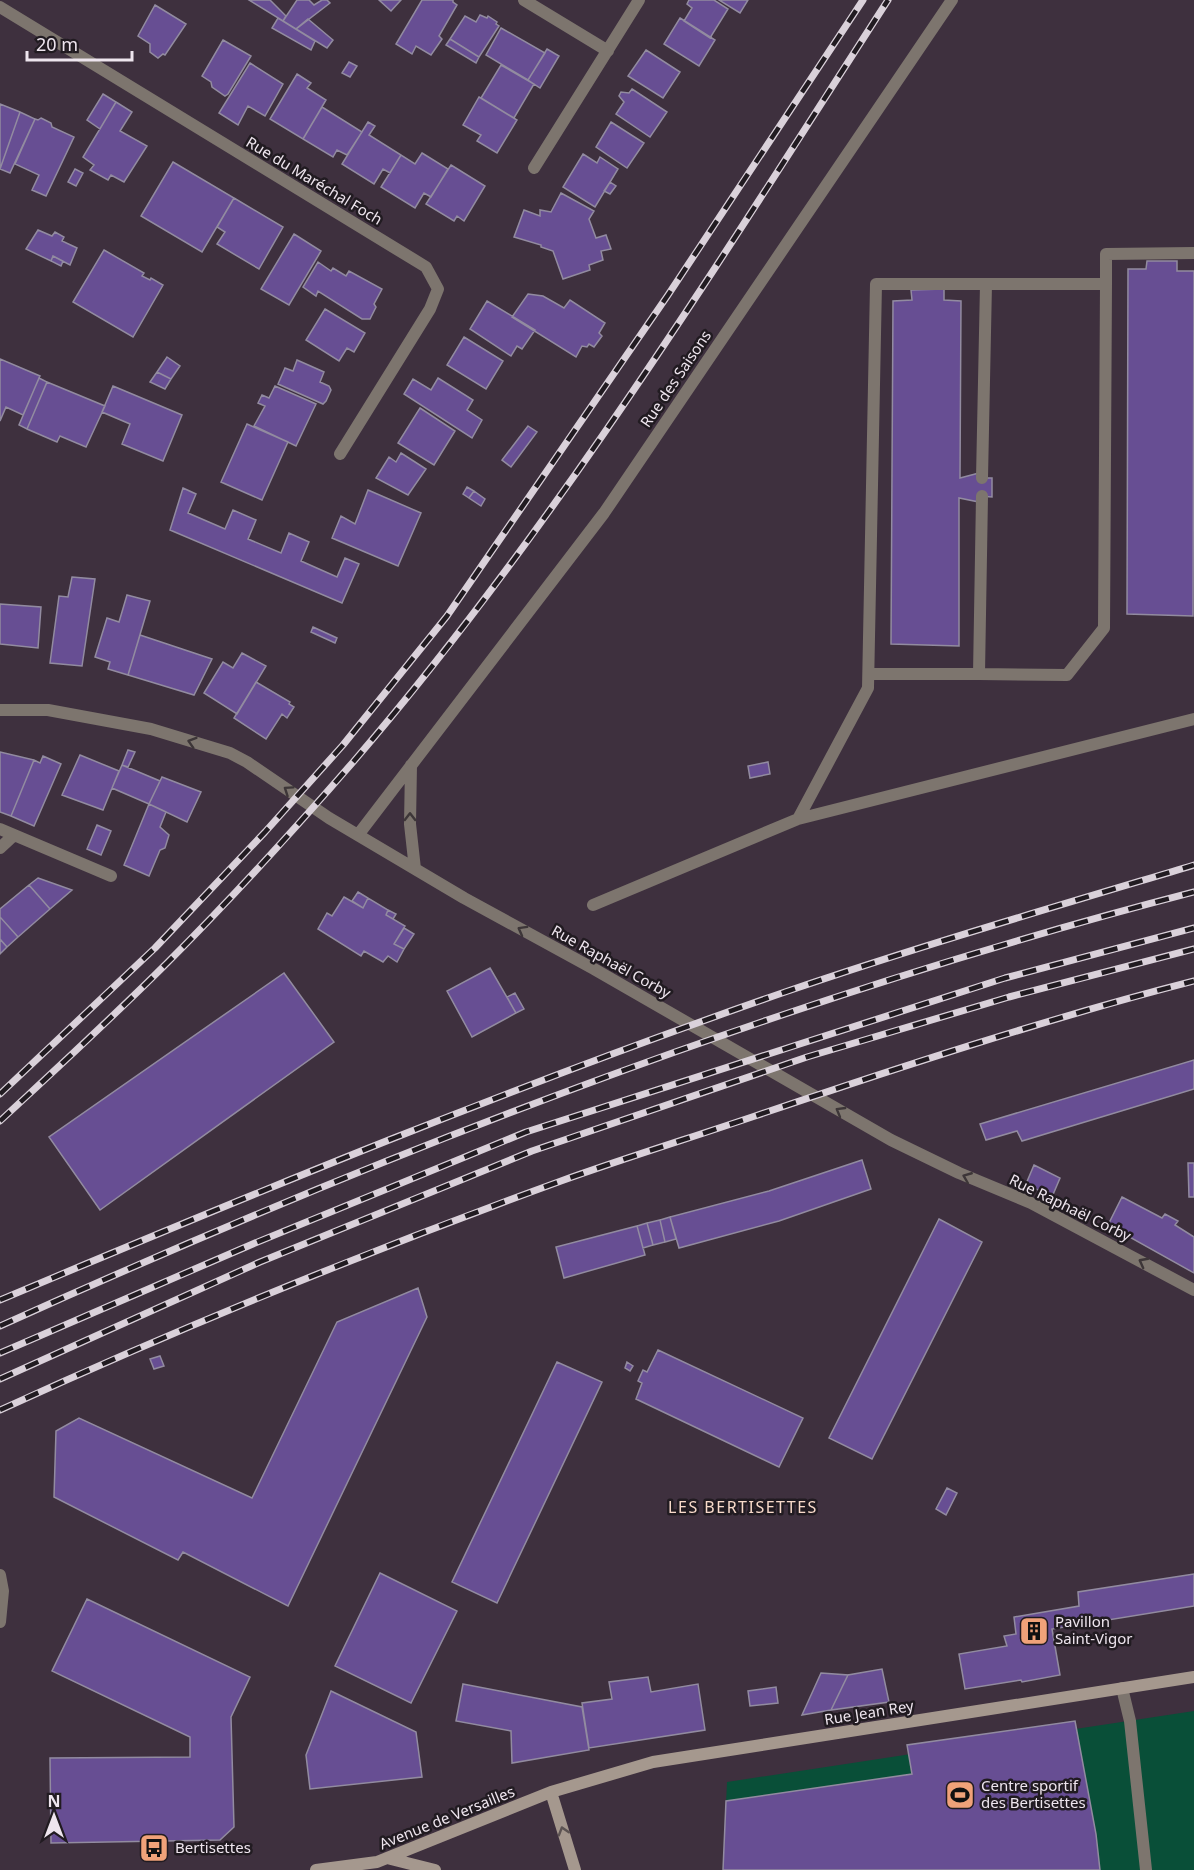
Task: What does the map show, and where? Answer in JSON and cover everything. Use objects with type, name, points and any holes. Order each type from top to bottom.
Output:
[{"type":"street","points":[[524,0],[608,51]]},
{"type":"street","points":[[534,168],[639,0]]},
{"type":"street","name":"Rue des Saisons","points":[[358,835],[603,513],[952,0]]},
{"type":"street","name":"Rue du Maréchal Foch","points":[[0,8],[426,267],[438,289],[430,309],[339,454]]},
{"type":"street","points":[[869,674],[1067,675],[1104,628],[1106,254],[1194,253]]},
{"type":"street","points":[[798,819],[868,688],[876,284],[1106,284]]},
{"type":"street","points":[[982,478],[986,284]]},
{"type":"street","points":[[979,674],[982,496]]},
{"type":"street","name":"Rue Raphaël Corby","points":[[0,710],[48,710],[151,729],[230,753],[329,818],[464,898],[646,999],[891,1140],[959,1173],[1031,1203],[1194,1290]]},
{"type":"street","points":[[593,905],[798,819],[1194,719]]},
{"type":"street","points":[[411,765],[410,824],[415,869]]},
{"type":"street","points":[[0,829],[111,876]]},
{"type":"street","points":[[0,848],[14,835]]},
{"type":"street","points":[[0,1575],[3,1591],[0,1622]]},
{"type":"street","name":"Rue Jean Rey","points":[[551,1792],[653,1762],[1194,1677]]},
{"type":"street","points":[[1122,1688],[1130,1721],[1146,1870]]},
{"type":"street","points":[[551,1792],[575,1870]]},
{"type":"street","name":"Avenue de Versailles","points":[[316,1870],[377,1862],[551,1792]]},
{"type":"street","points":[[387,1858],[435,1870]]},
{"type":"green space","name":"Centre sportif des Bertisettes","points":[[1194,1711],[1194,1870],[723,1870],[727,1782]]},
{"type":"building","points":[[249,0],[270,0],[286,16],[283,21]]},
{"type":"building","points":[[297,0],[309,0],[314,5],[322,0],[330,3],[296,29],[283,21]]},
{"type":"building","points":[[379,0],[401,0],[391,11]]},
{"type":"building","points":[[422,0],[453,0],[457,5],[439,36],[442,39],[431,55],[416,46],[412,54],[396,44]]},
{"type":"building","points":[[689,0],[714,0],[728,9],[710,38],[684,21],[692,8],[687,4]]},
{"type":"building","points":[[719,0],[748,0],[740,13]]},
{"type":"building","points":[[155,5],[186,24],[165,55],[158,58],[150,52],[150,44],[138,36]]},
{"type":"building","points":[[480,15],[487,18],[488,16],[499,26],[479,57],[450,39],[465,16],[476,22]]},
{"type":"building","points":[[278,18],[315,41],[311,50],[272,28]]},
{"type":"building","points":[[680,18],[715,40],[699,66],[664,44]]},
{"type":"building","points":[[308,19],[333,40],[327,48],[296,29]]},
{"type":"building","points":[[501,28],[545,53],[528,80],[486,55]]},
{"type":"building","points":[[450,39],[479,57],[476,63],[446,45]]},
{"type":"building","points":[[223,40],[251,56],[225,96],[202,76]]},
{"type":"building","points":[[547,49],[559,56],[540,88],[528,80]]},
{"type":"building","points":[[646,50],[680,72],[663,98],[628,76]]},
{"type":"building","points":[[349,62],[357,66],[350,77],[342,73]]},
{"type":"building","points":[[250,63],[283,84],[265,116],[248,106],[238,125],[219,113]]},
{"type":"building","points":[[501,65],[534,84],[514,118],[481,98]]},
{"type":"building","points":[[297,74],[311,83],[307,88],[326,100],[303,139],[270,119]]},
{"type":"building","points":[[632,89],[667,112],[650,137],[616,114],[624,102],[619,96],[621,92],[629,93]]},
{"type":"building","points":[[103,94],[116,102],[100,129],[87,120]]},
{"type":"building","points":[[479,97],[517,120],[497,153],[477,141],[481,135],[463,125]]},
{"type":"building","points":[[116,102],[132,112],[120,131],[147,146],[124,182],[111,175],[108,180],[90,170],[94,165],[83,157]]},
{"type":"building","points":[[0,104],[20,112],[0,169]]},
{"type":"building","points":[[322,107],[362,132],[347,155],[337,150],[333,157],[303,139]]},
{"type":"building","points":[[20,112],[35,119],[10,173],[0,169]]},
{"type":"building","points":[[41,118],[51,123],[52,127],[74,137],[46,196],[32,190],[39,175],[15,164],[35,119]]},
{"type":"building","points":[[368,122],[375,126],[369,135],[401,155],[390,173],[383,169],[374,184],[342,164]]},
{"type":"building","points":[[611,122],[644,143],[627,168],[596,147]]},
{"type":"building","points":[[422,153],[448,169],[431,197],[424,193],[415,208],[381,187],[401,155],[415,164]]},
{"type":"building","points":[[583,154],[597,163],[600,157],[618,169],[595,207],[563,187]]},
{"type":"building","points":[[173,162],[234,198],[202,252],[141,216]]},
{"type":"building","points":[[451,165],[485,186],[464,221],[457,216],[454,221],[426,204]]},
{"type":"building","points":[[75,169],[83,173],[76,186],[68,182]]},
{"type":"building","points":[[610,182],[616,186],[610,194],[604,191]]},
{"type":"building","points":[[561,193],[594,211],[589,219],[596,238],[606,235],[611,249],[601,251],[603,260],[589,265],[590,270],[563,279],[553,251],[514,237],[524,210],[540,216],[540,210],[551,212]]},
{"type":"building","points":[[234,198],[283,227],[259,269],[217,244],[225,232],[217,227]]},
{"type":"building","points":[[38,230],[52,236],[55,232],[64,237],[62,241],[77,248],[70,265],[53,256],[51,261],[26,249]]},
{"type":"building","points":[[294,234],[321,251],[289,305],[261,289]]},
{"type":"building","points":[[104,250],[144,273],[142,276],[163,285],[133,337],[73,302]]},
{"type":"building","points":[[53,256],[63,261],[61,266],[51,261]]},
{"type":"building","points":[[1147,261],[1177,261],[1177,271],[1194,271],[1193,616],[1127,614],[1128,269],[1146,269]]},
{"type":"building","points":[[318,262],[331,271],[333,268],[346,276],[349,271],[382,289],[374,304],[376,307],[370,319],[362,319],[318,291],[316,296],[303,287]]},
{"type":"building","points":[[944,289],[944,300],[961,301],[960,478],[979,473],[979,478],[992,478],[992,497],[979,496],[979,502],[959,498],[959,646],[891,644],[893,301],[912,300],[911,290]]},
{"type":"building","points":[[528,294],[543,296],[564,308],[570,300],[605,323],[599,333],[602,336],[594,347],[589,344],[587,347],[582,346],[576,357],[512,317]]},
{"type":"building","points":[[487,301],[535,330],[522,349],[517,346],[511,356],[470,329]]},
{"type":"building","points":[[325,309],[365,333],[354,352],[347,348],[339,361],[306,340]]},
{"type":"building","points":[[464,337],[503,361],[486,389],[447,365]]},
{"type":"building","points":[[167,357],[180,366],[171,379],[157,372]]},
{"type":"building","points":[[0,359],[40,376],[23,415],[6,407],[0,421]]},
{"type":"building","points":[[297,360],[324,372],[320,382],[329,386],[331,390],[323,404],[278,384],[285,368],[293,371]]},
{"type":"building","points":[[157,372],[171,379],[165,389],[150,382]]},
{"type":"building","points":[[39,378],[47,382],[27,429],[19,425]]},
{"type":"building","points":[[438,378],[473,400],[467,410],[482,420],[472,438],[404,394],[413,379],[431,390]]},
{"type":"building","points":[[47,382],[105,406],[86,447],[60,436],[57,442],[27,429]]},
{"type":"building","points":[[113,386],[182,415],[163,461],[122,444],[130,424],[102,412]]},
{"type":"building","points":[[275,386],[316,404],[296,446],[254,426],[265,406],[258,403],[262,395],[269,398]]},
{"type":"building","points":[[420,408],[455,431],[434,465],[398,443]]},
{"type":"building","points":[[247,424],[288,442],[262,500],[221,482]]},
{"type":"building","points":[[528,426],[537,432],[511,467],[502,460]]},
{"type":"building","points":[[401,453],[426,469],[408,495],[376,478],[389,457],[396,462]]},
{"type":"building","points":[[467,487],[474,491],[469,498],[463,494]]},
{"type":"building","points":[[183,488],[196,494],[188,513],[225,529],[233,510],[256,520],[248,539],[281,553],[289,533],[309,542],[301,561],[337,577],[345,558],[359,564],[342,603],[170,530]]},
{"type":"building","points":[[368,490],[421,513],[398,566],[332,538],[341,516],[355,524]]},
{"type":"building","points":[[474,491],[485,499],[481,506],[469,498]]},
{"type":"building","points":[[72,577],[95,579],[82,666],[50,663],[59,596],[68,597]]},
{"type":"building","points":[[127,595],[150,601],[128,675],[108,669],[110,662],[95,657],[107,618],[119,622]]},
{"type":"building","points":[[0,604],[41,607],[38,648],[0,644]]},
{"type":"building","points":[[313,627],[337,638],[335,643],[311,632]]},
{"type":"building","points":[[140,635],[212,659],[194,695],[128,675]]},
{"type":"building","points":[[242,653],[266,666],[237,714],[204,693],[223,662],[233,668]]},
{"type":"building","points":[[256,682],[290,702],[289,704],[294,707],[287,718],[282,714],[266,739],[234,718]]},
{"type":"building","points":[[128,750],[135,752],[128,767],[122,765]]},
{"type":"building","points":[[0,752],[34,760],[11,816],[0,812]]},
{"type":"building","points":[[80,755],[119,771],[103,810],[62,795]]},
{"type":"building","points":[[43,756],[61,764],[34,826],[11,816],[34,760],[40,763]]},
{"type":"building","points":[[768,762],[770,774],[750,778],[748,766]]},
{"type":"building","points":[[122,765],[160,781],[149,804],[112,788]]},
{"type":"building","points":[[162,777],[201,792],[187,822],[149,804]]},
{"type":"building","points":[[149,804],[166,812],[160,827],[169,835],[165,848],[160,850],[149,876],[124,865]]},
{"type":"building","points":[[97,825],[111,831],[101,855],[87,849]]},
{"type":"building","points":[[38,878],[72,890],[50,909],[29,885]]},
{"type":"building","points":[[29,885],[50,909],[18,937],[0,917],[0,909]]},
{"type":"building","points":[[358,892],[368,898],[363,908],[352,901]]},
{"type":"building","points":[[344,897],[363,908],[368,898],[388,910],[386,915],[405,926],[394,944],[404,949],[397,962],[388,956],[383,962],[364,951],[361,956],[318,929],[327,913],[332,916]]},
{"type":"building","points":[[388,910],[396,914],[393,919],[386,915]]},
{"type":"building","points":[[0,917],[18,937],[7,947],[0,939]]},
{"type":"building","points":[[404,928],[414,934],[404,949],[394,944]]},
{"type":"building","points":[[0,939],[7,947],[0,954]]},
{"type":"building","points":[[490,968],[516,1013],[472,1037],[447,991]]},
{"type":"building","points":[[284,973],[334,1042],[100,1210],[49,1137]]},
{"type":"building","points":[[515,993],[524,1009],[516,1013],[507,997]]},
{"type":"building","points":[[1194,1060],[1194,1089],[1022,1141],[1017,1131],[986,1140],[980,1124]]},
{"type":"building","points":[[862,1160],[871,1189],[779,1221],[679,1248],[670,1217],[769,1191]]},
{"type":"building","points":[[1188,1163],[1194,1163],[1194,1197],[1189,1197]]},
{"type":"building","points":[[1034,1165],[1060,1178],[1052,1197],[1026,1184]]},
{"type":"building","points":[[1122,1197],[1162,1218],[1165,1214],[1178,1221],[1175,1225],[1194,1237],[1194,1273],[1108,1225]]},
{"type":"building","points":[[670,1217],[676,1239],[665,1242],[660,1220]]},
{"type":"building","points":[[939,1219],[982,1242],[872,1459],[829,1438]]},
{"type":"building","points":[[660,1220],[665,1242],[653,1245],[647,1223]]},
{"type":"building","points":[[647,1223],[653,1245],[643,1248],[637,1226]]},
{"type":"building","points":[[637,1226],[645,1255],[564,1278],[556,1247]]},
{"type":"building","points":[[418,1288],[427,1317],[288,1606],[183,1552],[178,1560],[54,1497],[56,1431],[79,1418],[252,1498],[337,1322]]},
{"type":"building","points":[[658,1350],[803,1418],[779,1467],[636,1399],[642,1383],[638,1381],[643,1370],[647,1372]]},
{"type":"building","points":[[160,1356],[164,1366],[154,1369],[150,1359]]},
{"type":"building","points":[[557,1362],[602,1382],[497,1603],[452,1582]]},
{"type":"building","points":[[627,1362],[633,1366],[630,1371],[625,1368]]},
{"type":"building","points":[[947,1488],[957,1493],[946,1515],[936,1509]]},
{"type":"building","points":[[380,1573],[457,1611],[411,1703],[335,1666]]},
{"type":"building","name":"Pavillon Saint-Vigor","points":[[1194,1574],[1194,1606],[1052,1629],[1060,1675],[965,1689],[959,1654],[1007,1646],[1004,1636],[1016,1634],[1014,1617],[1079,1606],[1078,1592]]},
{"type":"building","points":[[87,1599],[250,1677],[231,1717],[234,1827],[220,1840],[51,1843],[50,1758],[190,1757],[190,1737],[52,1671]]},
{"type":"building","points":[[882,1669],[889,1702],[831,1710],[848,1675]]},
{"type":"building","points":[[821,1673],[848,1675],[831,1710],[802,1715]]},
{"type":"building","points":[[648,1677],[651,1692],[698,1684],[705,1730],[589,1748],[582,1703],[612,1699],[609,1682]]},
{"type":"building","points":[[463,1684],[582,1707],[589,1750],[512,1763],[511,1731],[456,1721]]},
{"type":"building","points":[[776,1687],[778,1703],[750,1706],[748,1691]]},
{"type":"building","points":[[331,1691],[416,1732],[422,1777],[310,1789],[306,1755]]},
{"type":"building","name":"Centre sportif des Bertisettes","points":[[1075,1721],[1096,1834],[1100,1870],[723,1870],[726,1801],[912,1774],[907,1745]]},
{"type":"railway","points":[[0,1094],[155,948],[265,832],[343,745],[447,616],[668,295],[863,0]]},
{"type":"railway","points":[[0,1121],[126,1003],[216,913],[354,761],[428,671],[499,580],[634,390],[888,0]]},
{"type":"railway","points":[[0,1300],[390,1140],[686,1027],[887,959],[1194,865]]},
{"type":"railway","points":[[0,1326],[292,1200],[439,1140],[588,1084],[738,1030],[889,980],[1041,934],[1194,892]]},
{"type":"railway","points":[[0,1353],[255,1243],[526,1132],[1005,978],[1194,928]]},
{"type":"railway","points":[[0,1379],[260,1262],[532,1151],[807,1057],[1009,997],[1194,949]]},
{"type":"railway","points":[[0,1410],[139,1348],[278,1290],[561,1181],[973,1044],[1194,981]]},
{"type":"place","name":"Pavillon Saint-Vigor","points":[[1034,1631]]},
{"type":"place","name":"Centre sportif des Bertisettes","points":[[960,1795]]},
{"type":"place","name":"Bertisettes","points":[[154,1848]]},
{"type":"district","name":"LES BERTISETTES","points":[[743,1507]]}]
